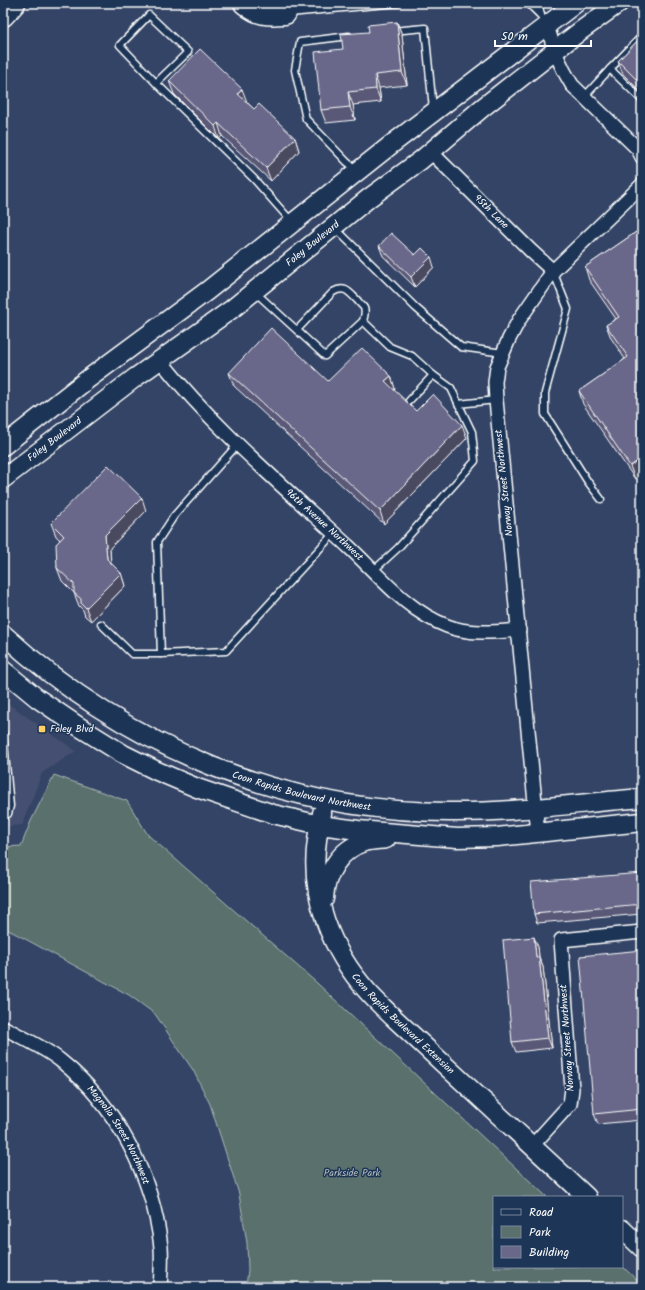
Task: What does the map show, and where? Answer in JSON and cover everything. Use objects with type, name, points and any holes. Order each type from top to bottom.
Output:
[{"type":"highway","points":[[3,15],[14,3]]},
{"type":"highway","points":[[245,3],[251,9],[263,14],[277,10]]},
{"type":"main road","points":[[3,446],[88,379],[208,291],[433,112],[544,20],[576,3]]},
{"type":"main road","name":"Foley Boulevard","points":[[3,479],[136,377],[254,292],[333,227],[430,152],[482,108],[618,3]]},
{"type":"main road","name":"Coon Rapids Boulevard Northwest","points":[[3,634],[37,664],[77,694],[131,728],[167,747],[232,774],[281,789],[325,800],[382,809],[416,811],[484,811],[642,798]]},
{"type":"main road","points":[[4,673],[78,726],[123,754],[157,771],[230,800],[273,814],[320,825],[358,830],[457,838],[497,837],[642,822]]},
{"type":"main road","name":"Coon Rapids Boulevard Extension","points":[[325,800],[317,841],[317,878],[323,913],[336,946],[347,965],[367,992],[394,1018],[587,1196]]},
{"type":"main road","points":[[323,913],[324,890],[329,876],[336,862],[343,854],[354,846],[366,842],[398,838],[435,836]]},
{"type":"main road","points":[[623,1230],[642,1248]]},
{"type":"street","points":[[544,20],[555,52],[572,85],[638,149],[642,157]]},
{"type":"street","name":"95th Lane","points":[[430,152],[531,252],[553,271]]},
{"type":"street","name":"Norway Street Northwest","points":[[538,833],[496,400],[495,382],[497,367],[519,320],[553,271],[642,185]]},
{"type":"street","name":"96th Avenue Northwest","points":[[160,360],[191,397],[238,444],[334,533],[397,595],[412,607],[430,618],[448,626],[469,631],[486,633],[519,630]]},
{"type":"street","name":"Norway Street Northwest","points":[[532,1146],[570,1104],[572,1089],[561,940],[642,932]]},
{"type":"street","name":"Magnolia Street Northwest","points":[[3,1027],[60,1061],[92,1090],[116,1122],[135,1158],[148,1189],[156,1218],[161,1249],[160,1287]]},
{"type":"lane","points":[[277,10],[398,3]]},
{"type":"lane","points":[[528,3],[544,20]]},
{"type":"lane","points":[[538,3],[544,20]]},
{"type":"lane","points":[[156,83],[188,52],[149,15],[120,46],[156,83],[254,179],[293,223]]},
{"type":"lane","points":[[386,32],[425,28],[433,112]]},
{"type":"lane","points":[[354,36],[300,42],[295,70],[306,119],[347,162],[358,171]]},
{"type":"lane","points":[[584,97],[642,36]]},
{"type":"lane","points":[[610,69],[642,100]]},
{"type":"lane","points":[[333,227],[416,308],[461,347],[503,353]]},
{"type":"lane","points":[[553,271],[568,309],[545,392],[545,414],[588,482],[601,499]]},
{"type":"lane","points":[[254,292],[325,356],[363,321],[365,314],[364,308],[349,292],[344,289],[338,289],[333,292],[297,330]]},
{"type":"lane","points":[[363,321],[390,347],[412,356],[433,375],[451,388],[472,432],[475,461],[398,548],[373,571]]},
{"type":"lane","points":[[409,401],[433,375]]},
{"type":"lane","points":[[458,404],[496,400]]},
{"type":"lane","points":[[161,654],[157,542],[174,516],[238,444]]},
{"type":"lane","points":[[101,624],[132,654],[226,651],[334,533]]},
{"type":"lane","points":[[3,733],[10,806],[8,814],[3,817]]},
{"type":"shaded area","points":[[3,700],[76,751],[42,773],[22,825],[3,827]]},
{"type":"green space","name":"Parkside Park","points":[[54,775],[127,801],[148,835],[318,984],[546,1196],[493,1196],[493,1268],[623,1267],[642,1285],[642,1287],[246,1287],[248,1270],[247,1243],[239,1194],[210,1104],[193,1070],[155,1014],[129,995],[3,927],[3,847],[21,846],[31,821]]},
{"type":"building","points":[[397,22],[402,72],[375,75],[376,89],[348,92],[350,107],[321,110],[315,52],[343,49],[341,34],[369,32],[368,25]]},
{"type":"building","points":[[642,36],[642,85],[618,61]]},
{"type":"building","points":[[200,49],[242,89],[238,94],[254,109],[259,104],[295,138],[266,168],[218,123],[215,126],[169,81]]},
{"type":"building","points":[[642,228],[642,467],[638,461],[630,466],[579,391],[628,357],[606,325],[619,317],[585,267]]},
{"type":"building","points":[[391,233],[415,255],[422,248],[431,257],[411,277],[379,246]]},
{"type":"building","points":[[271,328],[328,381],[362,348],[391,376],[385,381],[416,411],[433,394],[462,425],[380,511],[229,373]]},
{"type":"building","points":[[108,465],[142,498],[105,535],[107,559],[121,573],[86,608],[81,603],[81,599],[74,593],[74,584],[57,568],[56,544],[64,536],[51,523]]},
{"type":"building","points":[[642,873],[642,904],[534,914],[531,882]]},
{"type":"building","points":[[534,937],[536,957],[539,957],[548,1038],[512,1042],[503,940]]},
{"type":"building","points":[[642,950],[642,1109],[594,1114],[580,956]]},
{"type":"place","name":"Foley Blvd","points":[[42,729]]}]
